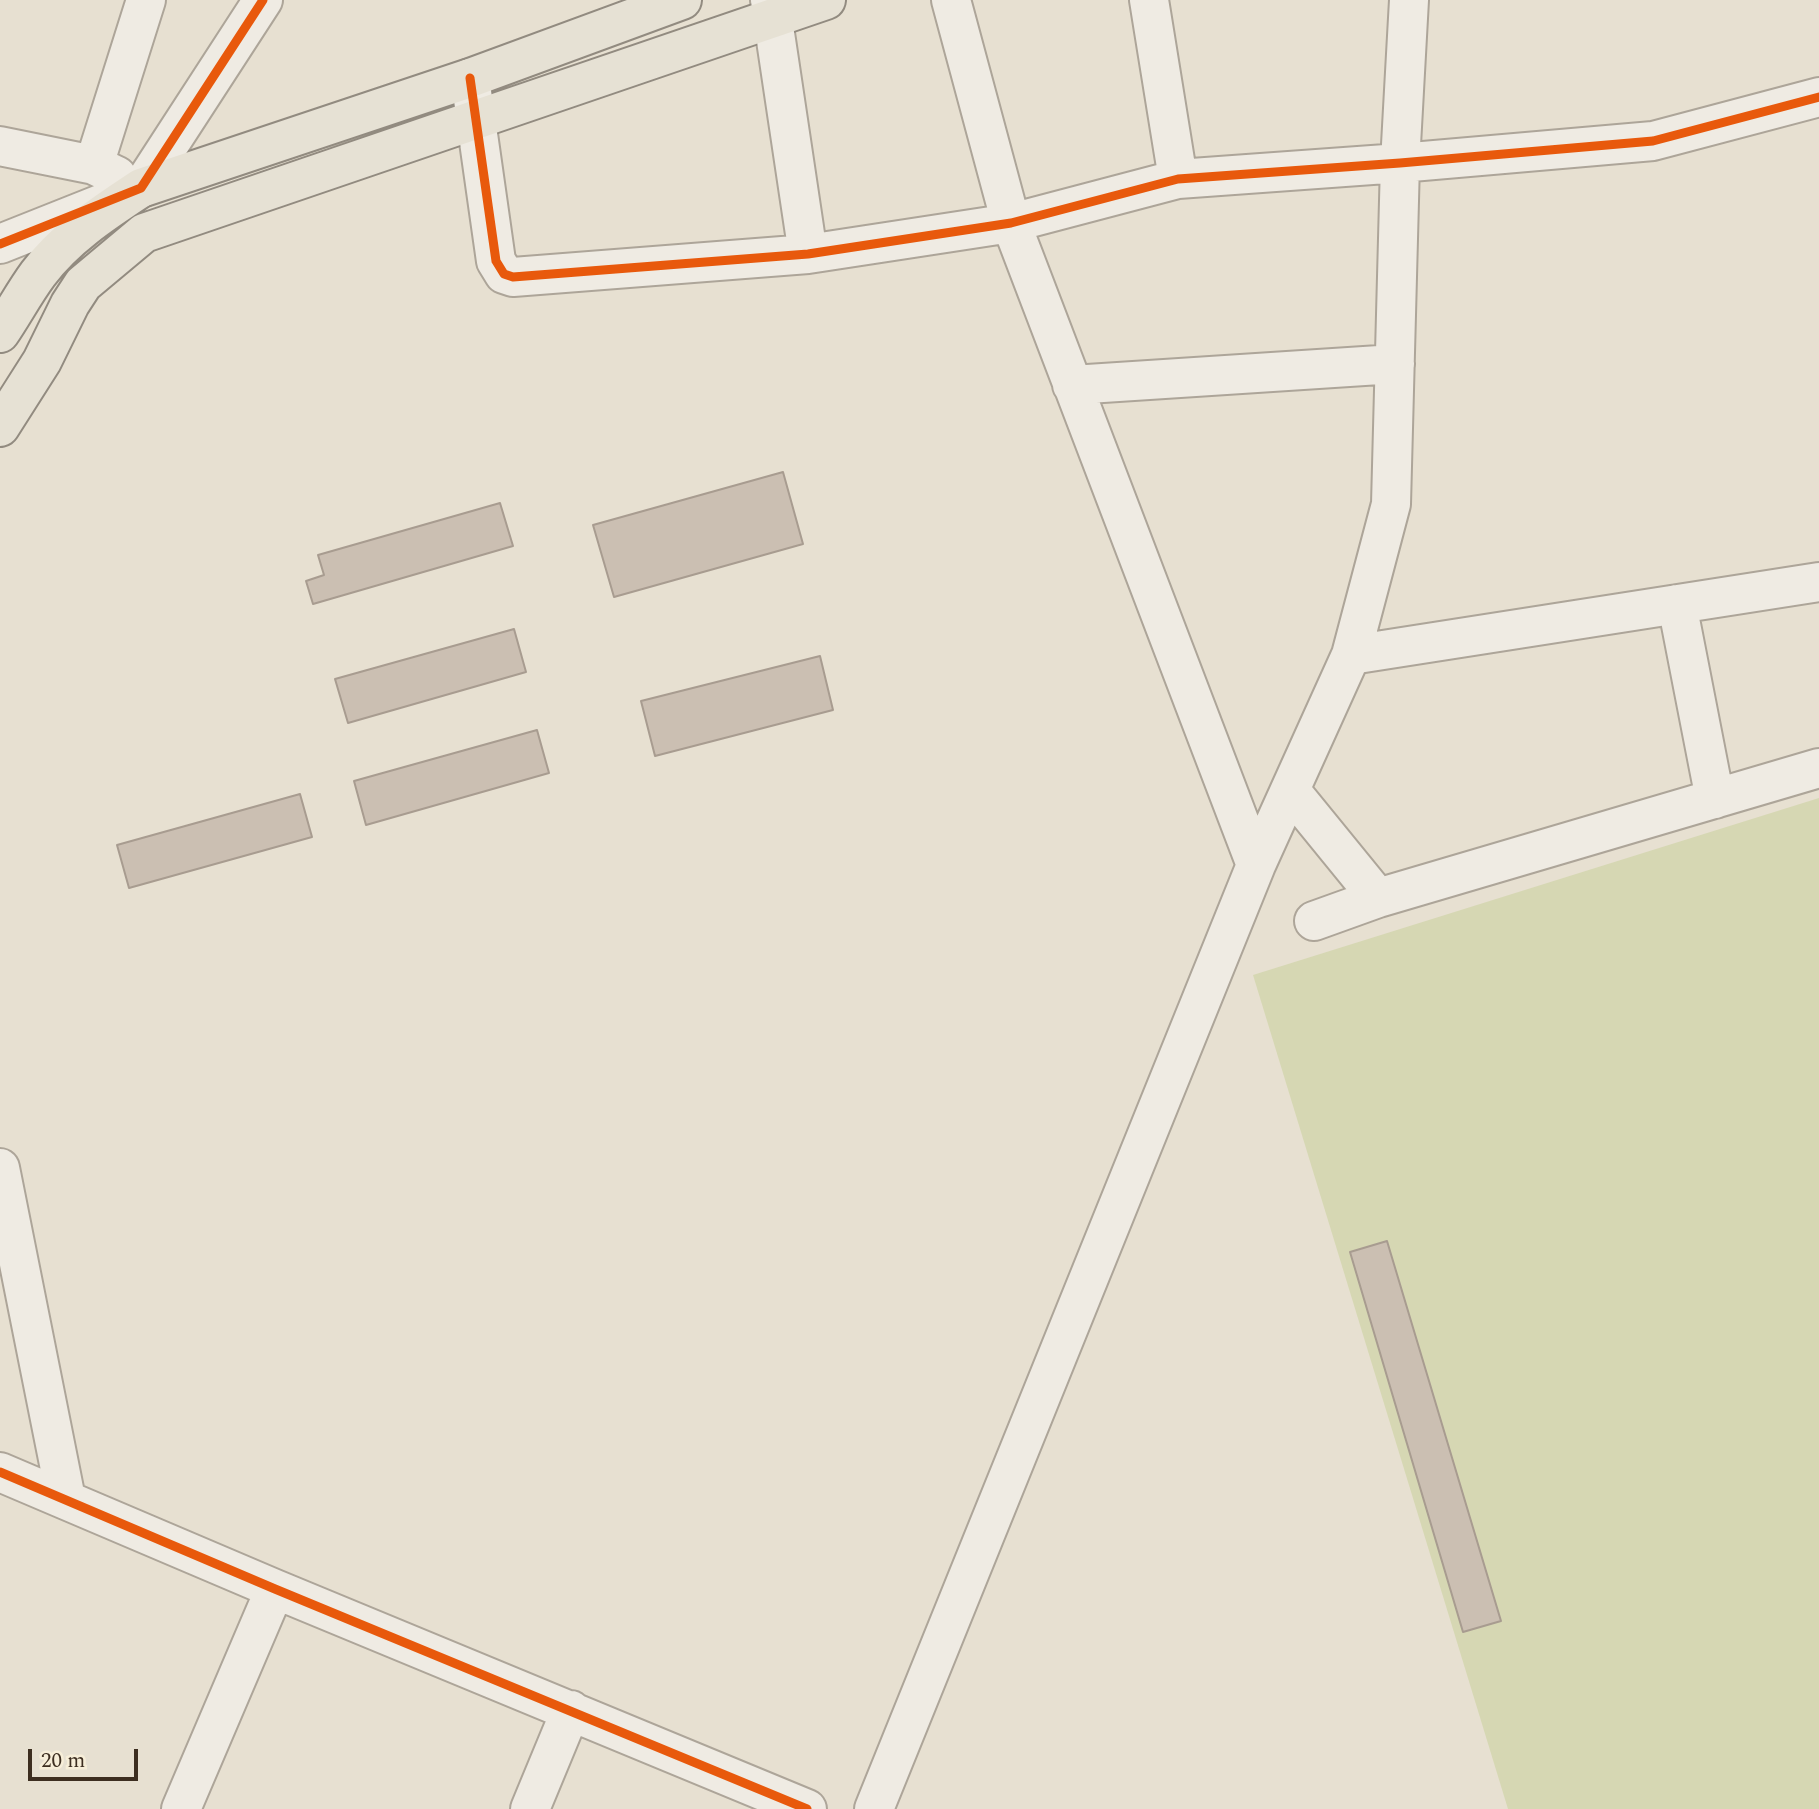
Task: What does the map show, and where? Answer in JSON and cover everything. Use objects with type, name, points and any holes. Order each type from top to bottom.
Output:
[{"type":"main road","points":[[0,333],[39,273],[68,242],[94,219],[141,188],[470,78],[682,0]]},
{"type":"main road","points":[[0,427],[42,361],[70,304],[83,285],[144,233],[476,121],[772,10],[826,0]]},
{"type":"street","points":[[94,165],[146,0]]},
{"type":"street","points":[[0,244],[141,188],[263,0]]},
{"type":"street","points":[[951,0],[1011,223],[1256,865]]},
{"type":"street","points":[[1150,0],[1178,179]]},
{"type":"street","points":[[874,1809],[1256,865],[1351,655],[1391,504],[1400,163],[1409,0]]},
{"type":"street","points":[[772,10],[808,254]]},
{"type":"street","points":[[470,78],[496,261],[504,274],[513,277],[808,254],[1011,223],[1178,179],[1653,141],[1819,97]]},
{"type":"street","points":[[0,146],[94,165],[141,188]]},
{"type":"street","points":[[1072,385],[1395,364]]},
{"type":"street","points":[[1351,655],[1819,582]]},
{"type":"street","points":[[1677,604],[1715,799]]},
{"type":"street","points":[[1314,921],[1378,898],[1819,768]]},
{"type":"street","points":[[1290,790],[1378,898]]},
{"type":"street","points":[[0,1168],[66,1499]]},
{"type":"street","points":[[0,1472],[807,1809]]},
{"type":"street","points":[[181,1809],[275,1589]]},
{"type":"street","points":[[530,1809],[572,1710]]},
{"type":"green space","points":[[1819,798],[1819,1809],[1508,1809],[1253,975]]},
{"type":"building","points":[[783,472],[803,544],[614,597],[593,525]]},
{"type":"building","points":[[500,503],[513,546],[313,604],[306,581],[324,575],[318,555]]},
{"type":"building","points":[[514,629],[526,672],[348,723],[335,679]]},
{"type":"building","points":[[820,656],[833,710],[655,756],[641,701]]},
{"type":"building","points":[[537,730],[549,773],[366,825],[354,781]]},
{"type":"building","points":[[300,794],[312,837],[129,888],[117,845]]},
{"type":"building","points":[[1387,1241],[1501,1621],[1463,1632],[1350,1252]]},
{"type":"cycle path","points":[[0,244],[141,188],[263,0]]},
{"type":"cycle path","points":[[470,78],[496,261],[504,274],[513,277],[808,254],[1011,223],[1178,179],[1653,141],[1819,97]]},
{"type":"cycle path","points":[[0,1472],[807,1809]]}]
